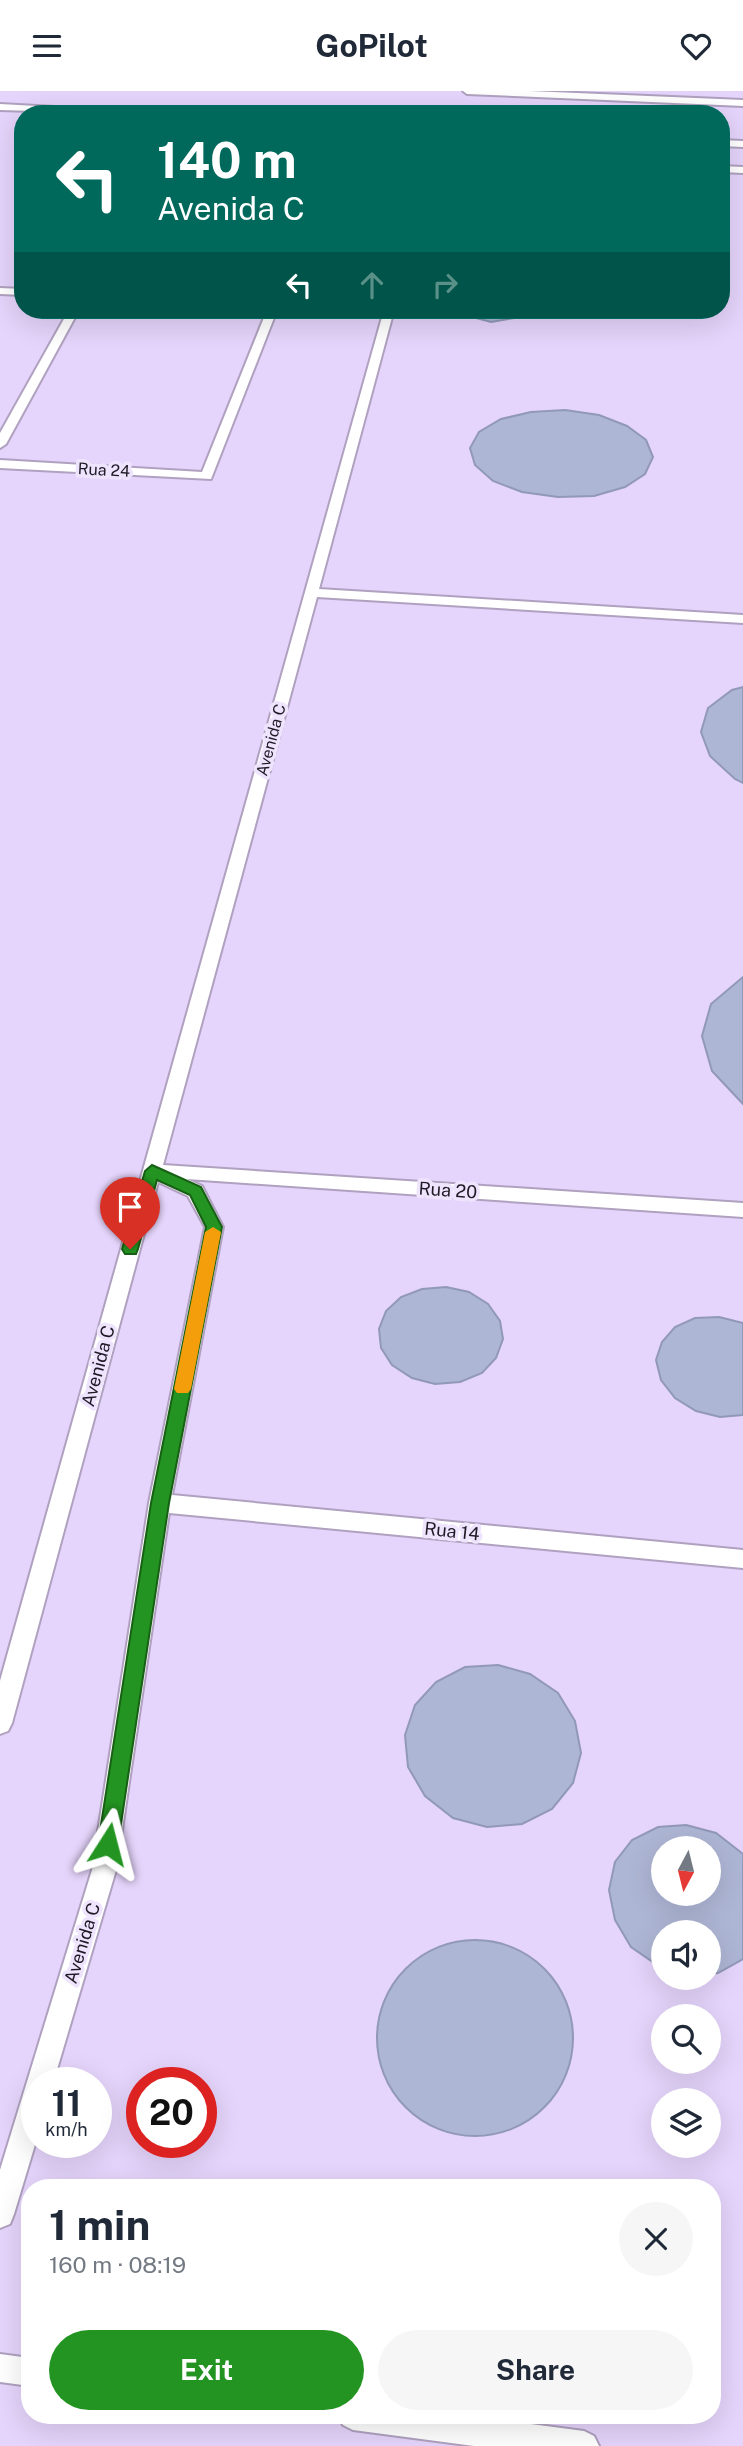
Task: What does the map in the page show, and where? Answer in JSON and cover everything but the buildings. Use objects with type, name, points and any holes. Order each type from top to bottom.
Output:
[{"type":"lane","points":[[467,91],[676,95],[743,103]]},
{"type":"lane","points":[[0,444],[69,319]]},
{"type":"lane","name":"Rua 24","points":[[0,464],[207,476],[268,319]]},
{"type":"lane","name":"Avenida C","points":[[0,1723],[387,319]]},
{"type":"lane","points":[[311,593],[743,619]]},
{"type":"lane","name":"Avenida C","points":[[45,2067],[104,1870],[160,1503],[214,1227],[195,1191],[152,1171]]},
{"type":"lane","name":"Rua 20","points":[[152,1171],[743,1210]]},
{"type":"lane","name":"Rua 14","points":[[160,1503],[743,1559]]},
{"type":"lane","points":[[0,2214],[21,2145]]},
{"type":"lane","points":[[0,2368],[21,2371]]},
{"type":"lane","points":[[420,2424],[584,2446]]},
{"type":"shaded area","points":[[0,91],[743,91],[743,2446],[0,2446]]},
{"type":"slow traffic","points":[[183,1389],[213,1232]]},
{"type":"route","points":[[108,1844],[160,1503],[214,1227],[195,1191],[152,1171],[130,1249]]}]
